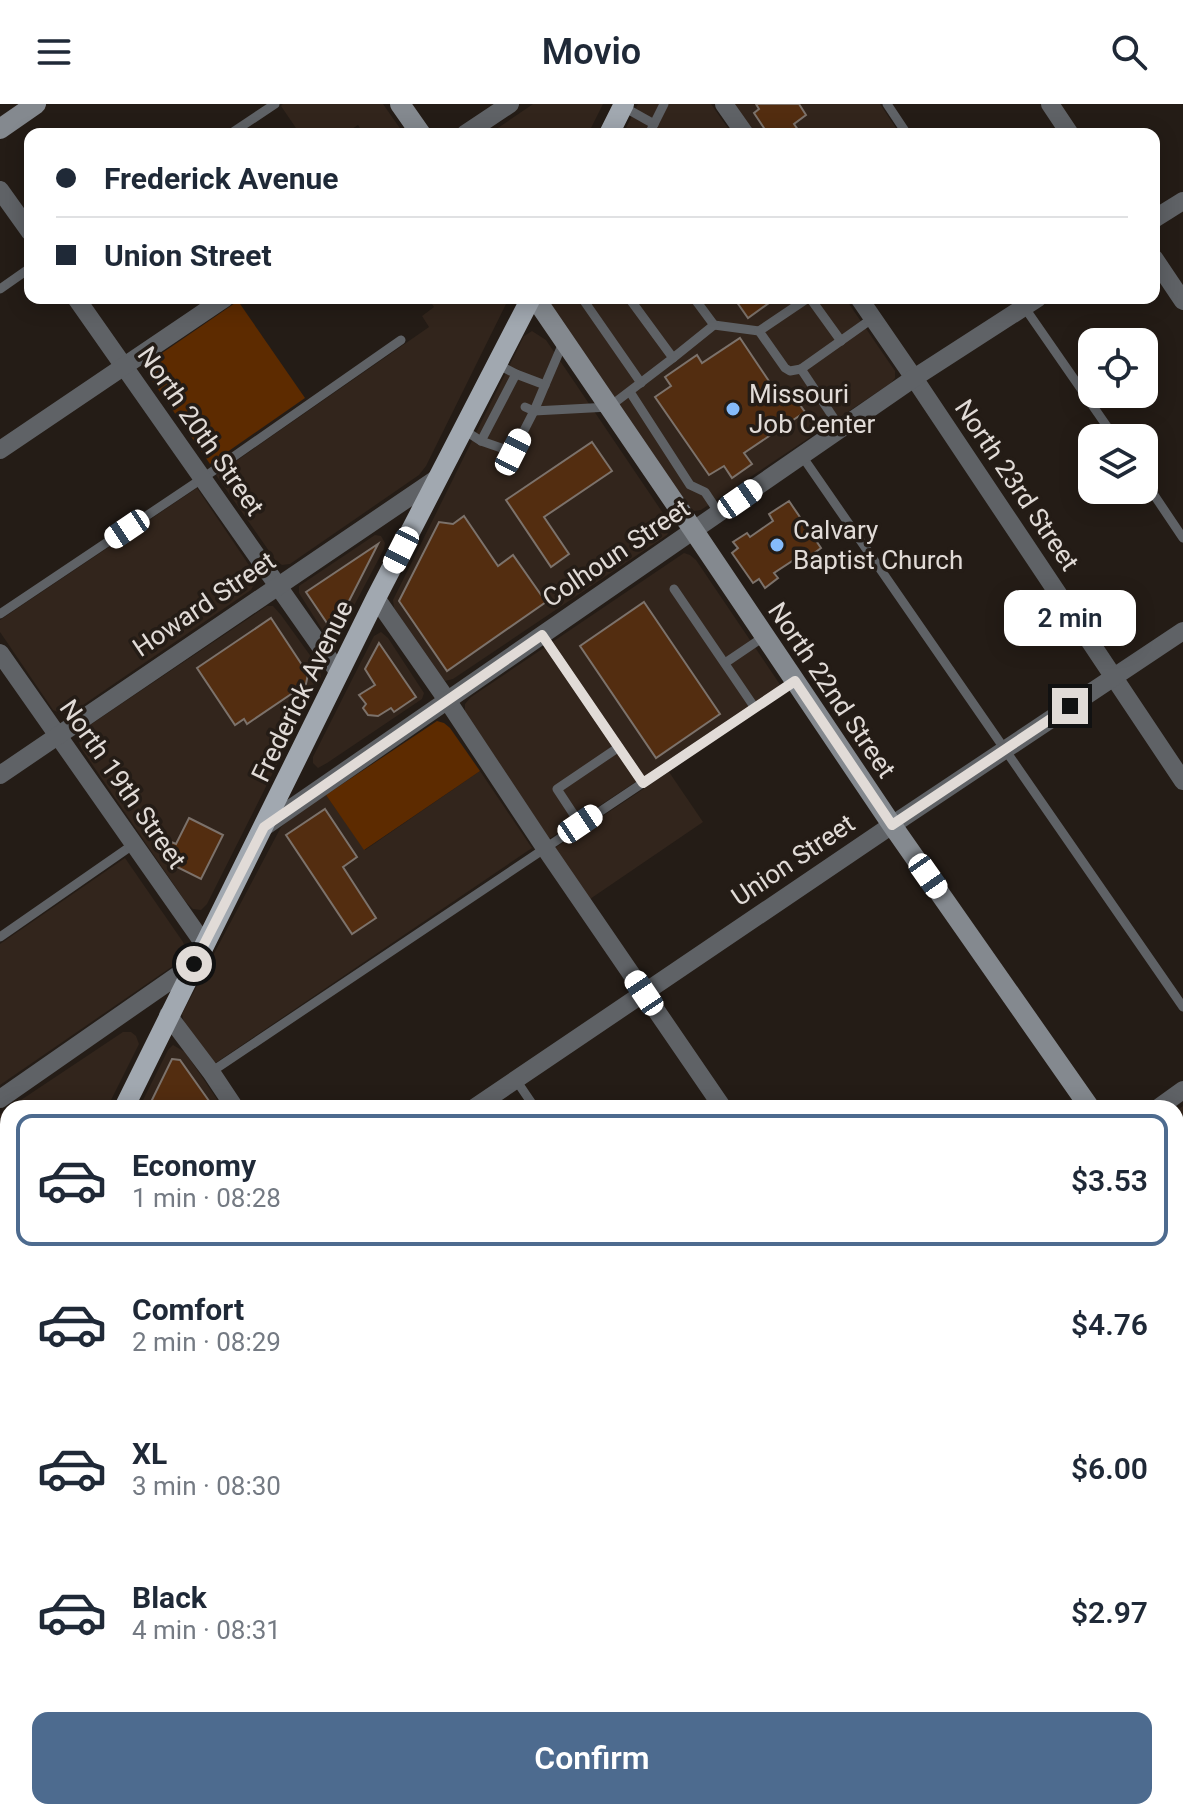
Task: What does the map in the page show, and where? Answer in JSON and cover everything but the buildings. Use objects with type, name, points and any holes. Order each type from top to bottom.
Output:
[{"type":"main road","points":[[0,129],[36,104]]},
{"type":"main road","points":[[400,104],[417,128]]},
{"type":"main road","points":[[612,128],[623,105]]},
{"type":"main road","name":"Frederick Avenue","points":[[128,1100],[376,598],[530,304]]},
{"type":"main road","name":"North 22nd Street","points":[[537,304],[892,825],[1084,1100]]},
{"type":"street","points":[[474,128],[510,104]]},
{"type":"street","points":[[724,104],[741,128]]},
{"type":"street","points":[[1050,104],[1066,128]]},
{"type":"street","points":[[0,190],[24,224]]},
{"type":"street","points":[[1160,215],[1183,201]]},
{"type":"street","points":[[1160,267],[1183,301]]},
{"type":"street","name":"North 20th Street","points":[[80,304],[339,673]]},
{"type":"street","points":[[0,450],[216,304]]},
{"type":"street","name":"North 23rd Street","points":[[863,304],[1183,781]]},
{"type":"street","name":"Colhoun Street","points":[[264,827],[1023,304]]},
{"type":"street","name":"Howard Street","points":[[0,775],[439,477]]},
{"type":"street","points":[[376,598],[718,1100]]},
{"type":"street","name":"Union Street","points":[[486,1100],[1183,631]]},
{"type":"street","name":"North 19th Street","points":[[0,653],[204,944]]},
{"type":"street","points":[[0,1099],[194,964]]},
{"type":"street","points":[[168,1015],[230,1100]]},
{"type":"lane","points":[[239,128],[275,104]]},
{"type":"lane","points":[[652,128],[664,104]]},
{"type":"lane","points":[[887,104],[903,128]]},
{"type":"lane","points":[[623,105],[654,124]]},
{"type":"lane","points":[[0,289],[24,272]]},
{"type":"lane","points":[[586,304],[641,383]]},
{"type":"lane","points":[[633,304],[673,358]]},
{"type":"lane","points":[[698,304],[714,325],[759,331],[800,304]]},
{"type":"lane","points":[[813,304],[841,341]]},
{"type":"lane","points":[[1029,304],[1106,424]]},
{"type":"lane","points":[[759,331],[790,371],[801,369],[873,318]]},
{"type":"lane","points":[[530,409],[609,407],[714,325]]},
{"type":"lane","points":[[0,614],[401,340]]},
{"type":"lane","points":[[463,430],[481,441],[513,452],[520,427],[545,385],[564,340]]},
{"type":"lane","points":[[497,364],[545,385]]},
{"type":"lane","points":[[801,369],[841,429]]},
{"type":"lane","points":[[481,441],[498,416],[516,374]]},
{"type":"lane","points":[[630,392],[690,485],[705,492],[719,514]]},
{"type":"lane","points":[[802,456],[1183,1007]]},
{"type":"lane","points":[[1158,501],[1183,538]]},
{"type":"lane","points":[[674,589],[755,708]]},
{"type":"lane","points":[[542,635],[643,783]]},
{"type":"lane","points":[[725,663],[765,636]]},
{"type":"lane","points":[[211,1072],[795,681]]},
{"type":"lane","points":[[580,824],[557,789],[619,747]]},
{"type":"lane","points":[[0,937],[134,844]]},
{"type":"lane","points":[[516,1080],[530,1100]]},
{"type":"shaded area","points":[[383,104],[400,128],[360,128],[358,125],[353,128],[296,128],[281,106]]},
{"type":"shaded area","points":[[533,104],[603,104],[591,128],[498,128]]},
{"type":"shaded area","points":[[638,104],[711,104],[728,128],[626,128]]},
{"type":"shaded area","points":[[732,104],[880,104],[896,128],[749,128]]},
{"type":"shaded area","points":[[234,304],[240,304],[305,398],[210,464],[149,376],[146,369],[149,362]]},
{"type":"shaded area","points":[[432,304],[506,304],[426,466],[419,475],[290,564],[282,565],[276,561],[216,475],[429,327],[422,316],[434,307]]},
{"type":"shaded area","points":[[551,304],[849,304],[895,371],[895,378],[701,510],[694,511]]},
{"type":"shaded area","points":[[532,331],[546,340],[669,522],[670,529],[667,535],[453,679],[445,681],[394,608],[393,600],[524,336]]},
{"type":"shaded area","points":[[197,488],[257,577],[251,590],[70,714],[53,710],[0,632],[0,620]]},
{"type":"shaded area","points":[[375,535],[381,536],[384,549],[338,636],[331,637],[323,631],[299,593],[299,586]]},
{"type":"shaded area","points":[[684,553],[696,560],[781,686],[549,839],[465,712],[465,704]]},
{"type":"shaded area","points":[[267,606],[273,606],[281,615],[320,669],[321,677],[207,904],[201,910],[193,909],[81,748],[77,736]]},
{"type":"shaded area","points":[[381,632],[424,693],[422,699],[318,768],[313,763],[313,757],[374,636]]},
{"type":"shaded area","points":[[437,721],[450,728],[480,771],[364,850],[326,795]]},
{"type":"shaded area","points":[[480,771],[532,848],[214,1064],[184,1023],[182,1014],[281,827],[326,795],[365,850]]},
{"type":"shaded area","points":[[669,772],[703,822],[590,899],[555,848]]},
{"type":"shaded area","points":[[125,858],[183,942],[186,950],[183,959],[0,1085],[0,944]]},
{"type":"shaded area","points":[[123,1032],[136,1036],[139,1044],[111,1100],[21,1100]]},
{"type":"shaded area","points":[[173,1045],[185,1052],[218,1100],[143,1100]]},
{"type":"place","name":"Missouri Job Center","points":[[733,409]]},
{"type":"place","name":"Calvary Baptist Church","points":[[777,545]]},
{"type":"route","points":[[194,964],[264,827],[542,635],[643,783],[795,681],[892,825],[1070,706]]}]
